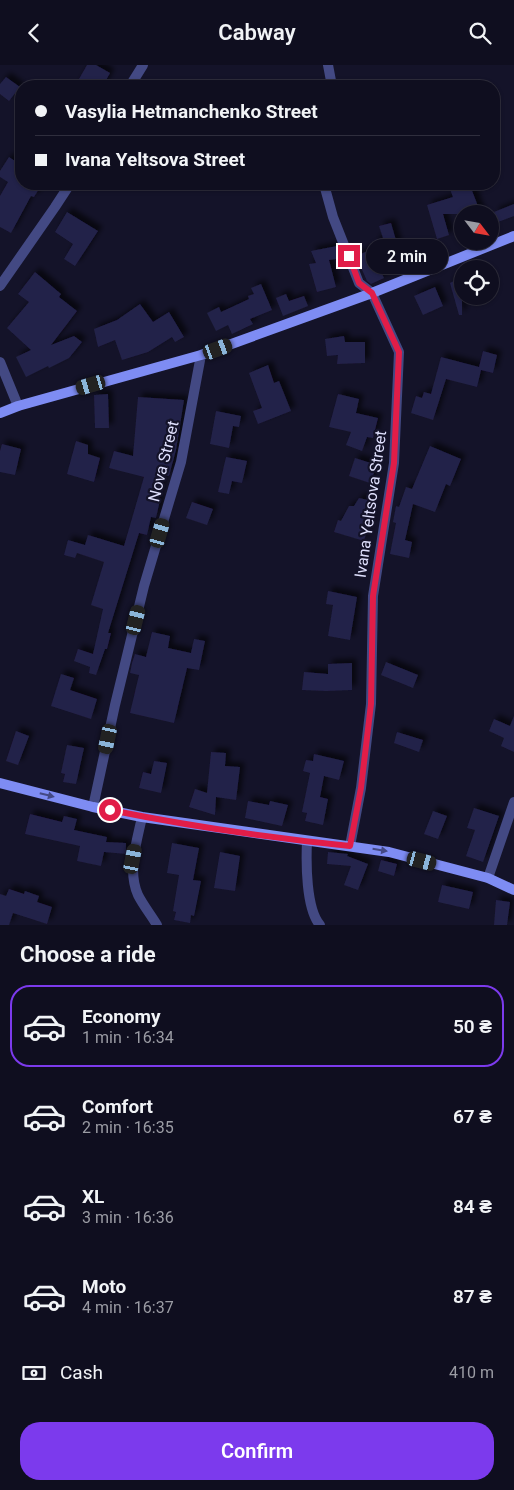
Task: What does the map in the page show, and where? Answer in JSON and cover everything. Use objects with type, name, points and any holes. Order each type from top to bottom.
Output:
[{"type":"main road","points":[[0,413],[18,406],[201,355],[372,293],[514,235]]},
{"type":"main road","points":[[0,783],[93,807],[142,817],[389,852],[488,878],[514,890]]},
{"type":"street","points":[[134,80],[143,65]]},
{"type":"street","points":[[328,65],[331,80]]},
{"type":"street","points":[[0,286],[66,190]]},
{"type":"street","name":"Ivana Yeltsova Street","points":[[326,190],[333,217],[359,283],[372,293],[399,352],[394,463],[373,596],[371,704],[361,788],[350,846]]},
{"type":"street","name":"Nova Street","points":[[93,807],[144,586],[181,462],[201,355]]},
{"type":"street","points":[[0,362],[18,406]]},
{"type":"street","points":[[488,878],[514,802]]},
{"type":"street","points":[[142,817],[133,859],[133,879],[138,895],[157,925]]},
{"type":"street","points":[[307,841],[308,885],[314,918],[320,925]]},
{"type":"building","points":[[87,65],[96,65],[110,73],[106,80],[78,80]]},
{"type":"building","points":[[6,77],[15,83],[15,93],[9,101],[0,94],[0,84]]},
{"type":"building","points":[[9,157],[15,161],[15,190],[38,190],[34,197],[31,196],[11,233],[0,227],[0,196],[8,182],[0,177],[0,171]]},
{"type":"building","points":[[450,190],[472,190],[478,205],[454,205],[454,214],[443,214],[449,235],[437,239],[427,205],[453,197]]},
{"type":"building","points":[[514,204],[514,216],[499,222],[499,210]]},
{"type":"building","points":[[67,212],[98,231],[75,266],[64,259],[73,244],[55,232]]},
{"type":"building","points":[[391,223],[402,261],[379,267],[384,278],[371,284],[367,281],[356,256],[377,247],[375,240],[383,238],[379,226]]},
{"type":"building","points":[[337,246],[342,258],[329,260],[336,287],[317,292],[309,264],[316,263],[311,251]]},
{"type":"building","points":[[417,249],[423,261],[411,266],[406,254]]},
{"type":"building","points":[[35,272],[61,294],[59,297],[77,311],[51,345],[74,336],[82,342],[69,358],[26,377],[16,357],[31,350],[7,328],[29,302],[18,294]]},
{"type":"building","points":[[454,281],[454,297],[450,283]]},
{"type":"building","points":[[261,284],[272,310],[250,319],[253,324],[232,334],[228,325],[216,331],[207,313],[219,307],[221,312],[249,299],[248,296],[254,294],[251,288]]},
{"type":"building","points":[[435,287],[443,306],[423,315],[414,296]]},
{"type":"building","points":[[286,294],[289,301],[304,296],[308,306],[283,316],[276,298]]},
{"type":"building","points":[[140,304],[153,322],[169,312],[184,337],[175,342],[172,337],[148,352],[122,360],[115,340],[98,347],[94,329],[117,320]]},
{"type":"building","points":[[456,305],[462,305],[462,315],[459,315]]},
{"type":"building","points":[[344,336],[345,342],[365,342],[365,363],[337,364],[338,355],[327,356],[325,339]]},
{"type":"building","points":[[483,351],[497,355],[493,373],[481,370],[477,387],[446,379],[433,420],[411,413],[416,396],[422,398],[424,392],[431,394],[441,357],[479,367]]},
{"type":"building","points":[[268,365],[274,383],[279,381],[291,411],[258,424],[253,411],[262,408],[249,373]]},
{"type":"building","points":[[108,394],[109,428],[95,428],[94,395]]},
{"type":"building","points":[[338,394],[359,399],[356,413],[378,418],[373,438],[367,437],[362,451],[346,445],[351,432],[329,427]]},
{"type":"building","points":[[138,397],[184,400],[176,450],[169,476],[164,475],[157,500],[160,500],[156,518],[151,517],[147,535],[139,533],[108,633],[111,633],[107,649],[105,649],[96,675],[89,673],[90,667],[74,661],[78,649],[93,654],[103,609],[91,605],[104,562],[77,553],[75,558],[64,555],[68,540],[85,545],[88,535],[124,546],[144,477],[109,468],[114,451],[133,456]]},
{"type":"building","points":[[216,411],[241,416],[239,427],[233,426],[229,448],[210,444]]},
{"type":"building","points":[[76,441],[88,445],[88,454],[100,458],[94,482],[67,474]]},
{"type":"building","points":[[2,444],[21,449],[15,475],[0,472]]},
{"type":"building","points":[[430,446],[461,459],[450,486],[446,484],[435,512],[413,504],[405,540],[412,542],[409,558],[390,554],[396,523],[393,522],[396,506],[399,507],[406,487],[412,489]]},
{"type":"building","points":[[226,457],[247,461],[242,483],[232,481],[229,494],[218,492]]},
{"type":"building","points":[[355,458],[377,465],[370,483],[349,476]]},
{"type":"building","points":[[359,498],[372,501],[364,541],[334,532],[338,520],[341,521],[349,506],[354,506]]},
{"type":"building","points":[[192,502],[213,509],[207,525],[186,518]]},
{"type":"building","points":[[328,591],[357,597],[350,640],[328,636],[333,605],[326,604]]},
{"type":"building","points":[[152,632],[170,636],[168,648],[191,653],[194,639],[205,641],[199,670],[187,668],[174,723],[130,713],[139,675],[130,673],[132,663],[135,654],[146,657]]},
{"type":"building","points":[[386,662],[418,675],[413,688],[381,675]]},
{"type":"building","points":[[352,663],[352,690],[302,690],[304,672],[328,674],[328,664]]},
{"type":"building","points":[[61,674],[74,678],[70,690],[97,699],[91,719],[51,706]]},
{"type":"building","points":[[514,716],[514,752],[501,746],[504,738],[489,731],[494,719],[510,726]]},
{"type":"building","points":[[16,731],[29,736],[18,765],[6,761]]},
{"type":"building","points":[[397,732],[423,740],[419,752],[394,743]]},
{"type":"building","points":[[67,745],[84,748],[76,784],[63,782],[65,774],[61,773]]},
{"type":"building","points":[[211,752],[226,753],[225,766],[240,767],[236,800],[216,797],[215,815],[189,807],[195,789],[207,793]]},
{"type":"building","points":[[314,754],[344,761],[339,780],[324,776],[320,797],[328,799],[323,825],[305,821],[307,813],[302,812],[310,773],[303,771],[306,760],[313,761]]},
{"type":"building","points":[[154,761],[167,763],[161,793],[139,788],[143,772],[151,774]]},
{"type":"building","points":[[248,801],[269,805],[270,801],[288,805],[282,826],[245,818]]},
{"type":"building","points":[[474,808],[499,816],[483,862],[466,856],[475,830],[467,828]]},
{"type":"building","points":[[433,811],[447,816],[438,839],[424,834]]},
{"type":"building","points":[[30,814],[62,822],[64,816],[77,819],[74,830],[107,837],[106,842],[126,843],[126,854],[104,852],[101,866],[77,861],[80,846],[25,834]]},
{"type":"building","points":[[172,843],[199,848],[193,880],[201,881],[194,916],[191,915],[190,923],[174,920],[176,912],[173,911],[179,875],[167,873]]},
{"type":"building","points":[[220,852],[240,856],[235,891],[214,888]]},
{"type":"building","points":[[328,852],[348,854],[347,856],[368,864],[358,890],[344,885],[351,866],[327,864]]},
{"type":"building","points":[[381,860],[397,864],[394,876],[378,871]]},
{"type":"building","points":[[442,885],[473,892],[469,909],[438,902]]},
{"type":"building","points":[[9,889],[24,894],[25,891],[39,896],[37,902],[52,907],[47,924],[13,913],[9,925],[0,925],[0,894],[6,896]]},
{"type":"building","points":[[496,900],[510,902],[507,925],[494,925]]},
{"type":"route","points":[[110,810],[142,817],[350,846],[361,788],[371,704],[373,596],[394,463],[399,352],[372,293],[359,283],[349,256]]}]
